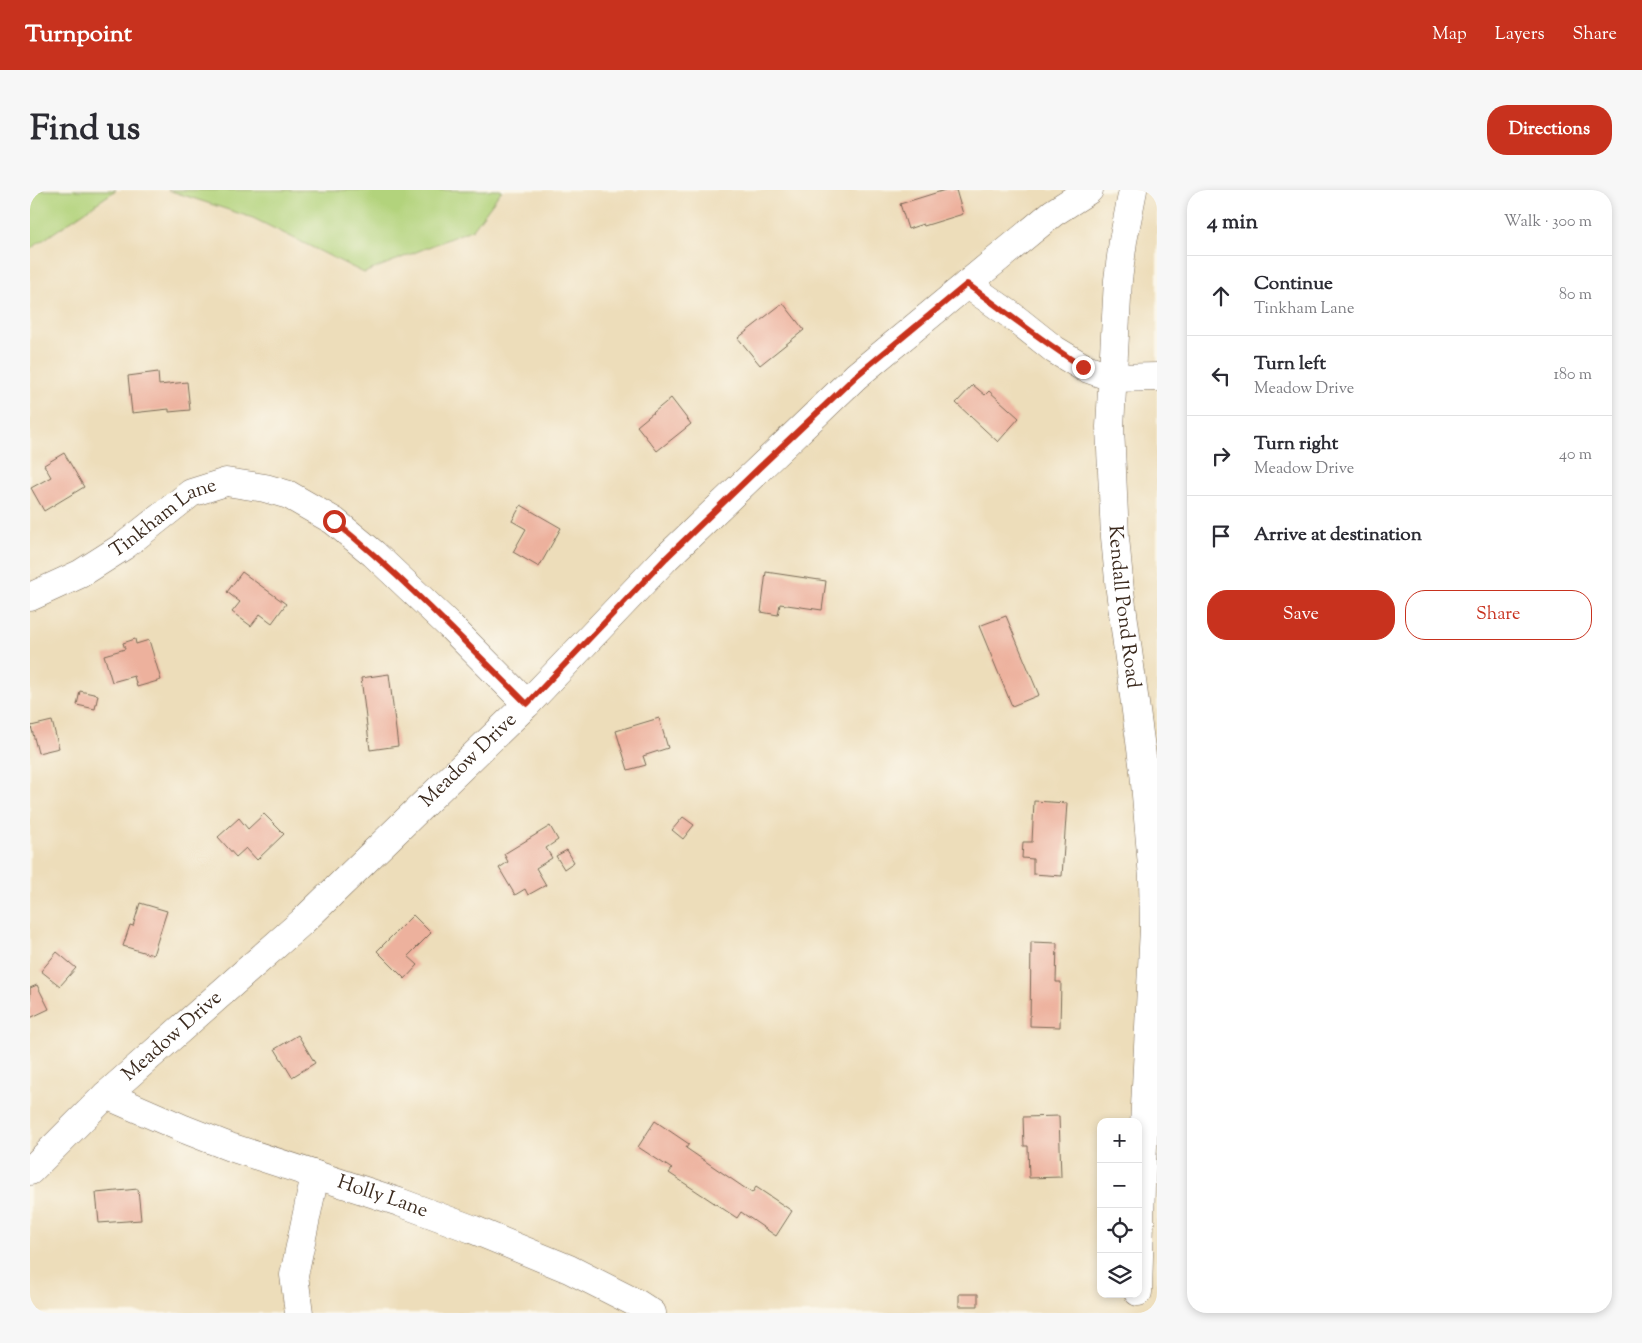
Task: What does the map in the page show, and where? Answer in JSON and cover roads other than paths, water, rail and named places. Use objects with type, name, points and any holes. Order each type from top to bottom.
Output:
[{"type":"street","name":"Meadow Drive","points":[[30,1171],[106,1095],[302,922],[527,704],[666,558],[856,376],[1054,213],[1089,190]]},
{"type":"street","name":"Kendall Pond Road","points":[[1133,190],[1118,280],[1110,427],[1111,483],[1120,590],[1144,771],[1155,878],[1139,1253]]},
{"type":"street","points":[[967,284],[1055,350],[1083,367],[1114,378],[1157,377]]},
{"type":"street","name":"Tinkham Lane","points":[[30,597],[80,574],[124,546],[191,493],[226,482],[265,488],[289,495],[334,521],[374,554],[450,626],[527,704]]},
{"type":"street","name":"Holly Lane","points":[[106,1095],[221,1143],[399,1202],[472,1229],[568,1269],[652,1313]]},
{"type":"street","points":[[298,1313],[294,1275],[315,1175]]},
{"type":"street","name":"Kendall Pond Road","points":[[1138,1298],[1138,1313]]}]
